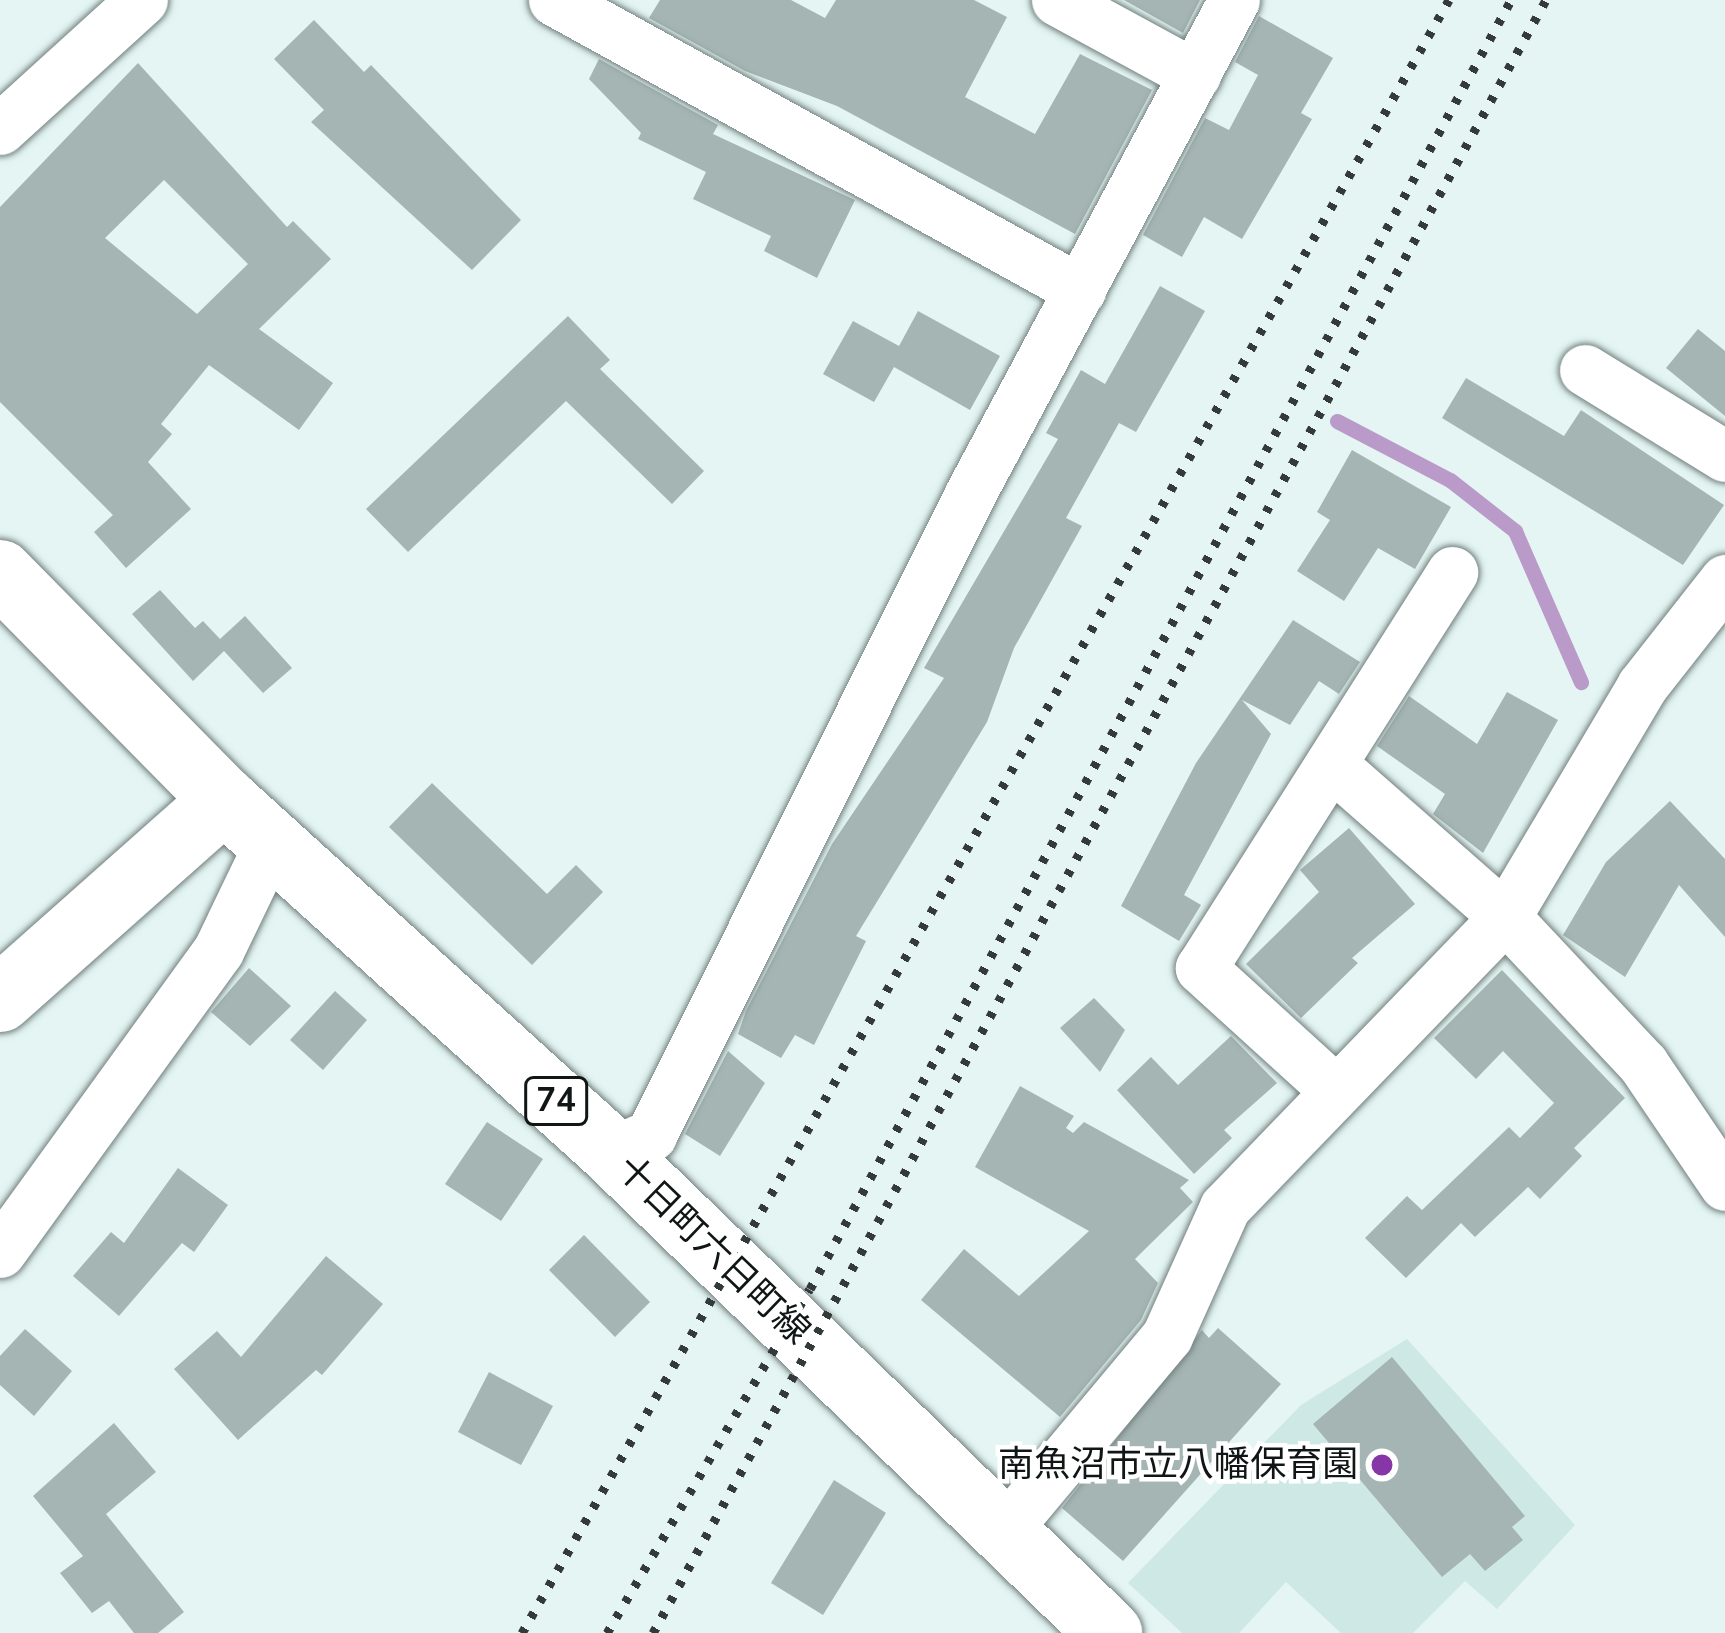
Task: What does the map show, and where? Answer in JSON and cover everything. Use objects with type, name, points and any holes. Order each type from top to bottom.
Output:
[{"type":"main road","name":"十日町六日町線","points":[[0,573],[248,821],[612,1152],[1109,1633]]},
{"type":"main road","points":[[0,999],[248,821]]},
{"type":"street","points":[[0,129],[142,0]]},
{"type":"street","points":[[554,0],[1081,290]]},
{"type":"street","points":[[1057,0],[1195,75]]},
{"type":"street","points":[[612,1152],[651,1135],[1234,0]]},
{"type":"street","points":[[1585,370],[1725,456]]},
{"type":"street","points":[[1336,1091],[1201,968],[1453,572]]},
{"type":"street","points":[[1004,1531],[1167,1336],[1225,1207],[1504,917],[1642,686],[1725,580]]},
{"type":"street","points":[[1331,764],[1504,917],[1642,1064],[1725,1185]]},
{"type":"street","points":[[0,1252],[218,951],[248,821]]},
{"type":"shaded area","name":"南魚沼市立八幡保育園","points":[[1407,1339],[1575,1525],[1497,1609],[1465,1581],[1413,1633],[1341,1633],[1286,1582],[1239,1633],[1182,1633],[1128,1583],[1301,1405]]},
{"type":"building","points":[[660,0],[791,0],[825,18],[836,0],[974,0],[1007,17],[965,97],[1035,134],[1080,54],[1152,90],[1075,234],[837,106],[745,71],[649,18]]},
{"type":"building","points":[[1124,0],[1200,0],[1183,33]]},
{"type":"building","points":[[1259,16],[1333,58],[1301,113],[1312,119],[1242,239],[1204,217],[1182,257],[1143,235],[1205,118],[1229,130],[1258,75],[1235,62]]},
{"type":"building","points":[[314,20],[364,72],[371,65],[521,220],[472,270],[311,122],[324,110],[274,59]]},
{"type":"building","points":[[599,59],[718,125],[713,134],[855,200],[817,278],[764,251],[771,236],[693,199],[706,172],[638,139],[641,133],[589,79]]},
{"type":"building","points":[[138,63],[287,227],[293,221],[331,259],[259,329],[333,383],[299,430],[209,365],[161,424],[172,434],[148,462],[191,509],[126,568],[94,532],[113,515],[0,402],[0,207]],"holes":[[[164,180],[248,264],[197,314],[105,238]]]},
{"type":"building","points":[[1160,286],[1205,311],[1136,432],[1119,423],[1066,518],[1082,526],[1014,648],[987,722],[856,936],[866,941],[814,1045],[795,1035],[781,1058],[738,1034],[746,1011],[832,844],[944,678],[924,668],[1058,439],[1046,433],[1081,370],[1105,384]]},
{"type":"building","points":[[918,311],[1000,356],[970,410],[894,367],[874,402],[823,374],[853,321],[899,346]]},
{"type":"building","points":[[568,316],[610,360],[600,369],[704,471],[672,504],[566,401],[408,552],[366,509]]},
{"type":"building","points":[[1698,329],[1725,351],[1725,416],[1666,368]]},
{"type":"building","points":[[1466,378],[1564,436],[1581,410],[1724,505],[1683,565],[1442,418]]},
{"type":"building","points":[[1352,450],[1451,507],[1415,569],[1378,548],[1344,601],[1297,571],[1330,520],[1317,512]]},
{"type":"building","points":[[160,590],[195,628],[203,621],[220,639],[245,616],[292,668],[263,693],[224,651],[193,681],[132,614]]},
{"type":"building","points":[[1293,620],[1360,662],[1339,694],[1319,681],[1290,725],[1242,700],[1271,734],[1184,895],[1201,905],[1179,941],[1121,906],[1196,763]]},
{"type":"building","points":[[1507,692],[1558,720],[1483,853],[1433,814],[1445,794],[1377,746],[1409,696],[1477,744]]},
{"type":"building","points":[[432,783],[547,894],[576,865],[603,892],[532,965],[389,827]]},
{"type":"building","points":[[1670,801],[1725,859],[1725,937],[1679,885],[1625,977],[1563,935],[1606,862]]},
{"type":"building","points":[[1349,828],[1415,904],[1352,958],[1358,963],[1301,1018],[1246,964],[1319,892],[1300,870]]},
{"type":"building","points":[[249,968],[291,1006],[250,1046],[211,1012]]},
{"type":"building","points":[[1502,970],[1625,1098],[1574,1148],[1582,1156],[1540,1199],[1528,1187],[1475,1237],[1461,1223],[1406,1278],[1365,1238],[1407,1196],[1422,1210],[1509,1127],[1520,1138],[1554,1103],[1503,1051],[1476,1079],[1434,1038]]},
{"type":"building","points":[[335,991],[367,1020],[323,1070],[290,1040]]},
{"type":"building","points":[[1094,998],[1125,1030],[1100,1072],[1060,1028]]},
{"type":"building","points":[[1231,1036],[1277,1083],[1224,1130],[1232,1138],[1194,1174],[1117,1090],[1151,1057],[1178,1085]]},
{"type":"building","points":[[728,1051],[765,1083],[720,1156],[685,1134]]},
{"type":"building","points":[[1020,1086],[1074,1116],[1066,1128],[1073,1133],[1084,1122],[1189,1180],[1180,1188],[1193,1202],[1135,1259],[1158,1283],[1141,1320],[1060,1417],[921,1300],[964,1249],[1019,1296],[1089,1231],[975,1167]]},
{"type":"building","points":[[487,1122],[543,1159],[501,1221],[445,1184]]},
{"type":"building","points":[[178,1168],[228,1205],[194,1252],[182,1243],[119,1316],[73,1276],[111,1232],[124,1243]]},
{"type":"building","points":[[584,1235],[650,1302],[615,1337],[549,1270]]},
{"type":"building","points":[[326,1256],[383,1304],[322,1375],[316,1370],[238,1440],[174,1369],[217,1331],[241,1357]]},
{"type":"building","points":[[1218,1328],[1281,1384],[1123,1561],[1062,1508],[1202,1330],[1209,1338]]},
{"type":"building","points":[[25,1329],[72,1371],[34,1416],[0,1385],[0,1356]]},
{"type":"building","points":[[1392,1357],[1525,1516],[1512,1527],[1523,1540],[1485,1571],[1470,1554],[1442,1577],[1313,1424]]},
{"type":"building","points":[[489,1372],[553,1406],[521,1465],[458,1432]]},
{"type":"building","points":[[114,1423],[156,1472],[106,1514],[184,1612],[158,1633],[134,1633],[109,1601],[92,1613],[60,1573],[83,1556],[33,1496]]},
{"type":"building","points":[[834,1480],[886,1513],[823,1615],[771,1583]]},
{"type":"waterway","points":[[1337,421],[1450,480],[1515,531],[1581,682]]},
{"type":"railway","points":[[522,1633],[1449,0]]},
{"type":"railway","points":[[607,1633],[810,1289],[1511,0]]},
{"type":"railway","points":[[653,1633],[1546,0]]},
{"type":"place","name":"南魚沼市立八幡保育園","points":[[1382,1465]]}]
